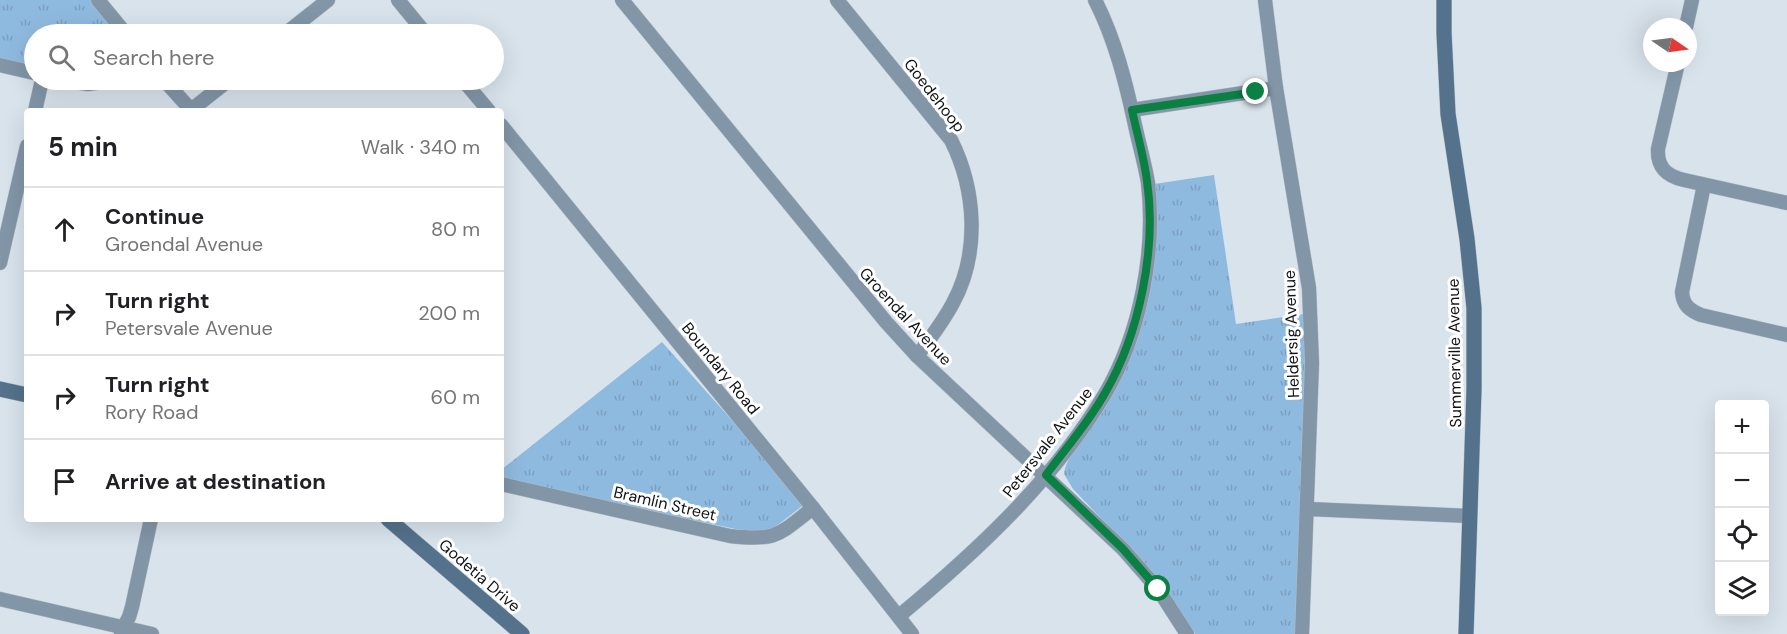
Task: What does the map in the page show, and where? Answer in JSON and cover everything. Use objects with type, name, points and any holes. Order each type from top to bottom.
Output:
[{"type":"street","points":[[98,0],[118,24]]},
{"type":"street","points":[[298,24],[328,0]]},
{"type":"street","points":[[398,0],[418,24]]},
{"type":"street","name":"Groendal Avenue","points":[[622,0],[781,192],[853,284],[917,356],[1046,475],[1144,570],[1187,634]]},
{"type":"street","name":"Goedehoop","points":[[837,0],[951,140],[961,159],[968,186],[972,215],[971,251],[964,280],[953,303],[917,356]]},
{"type":"street","name":"Petersvale Avenue","points":[[899,616],[994,534],[1046,475],[1079,433],[1106,393],[1126,349],[1142,295],[1149,248],[1148,182],[1132,110],[1106,20],[1095,0]]},
{"type":"street","name":"Heldersig Avenue","points":[[1265,0],[1276,88],[1309,288],[1312,363],[1302,634]]},
{"type":"street","name":"Summerville Avenue","points":[[1444,0],[1449,114],[1467,239],[1474,308],[1474,389],[1466,634]]},
{"type":"street","points":[[1688,18],[1692,0]]},
{"type":"street","points":[[0,65],[24,71]]},
{"type":"street","points":[[1676,72],[1658,157],[1659,164],[1670,176],[1787,203]]},
{"type":"street","points":[[1132,110],[1276,88]]},
{"type":"street","points":[[36,108],[40,90]]},
{"type":"street","points":[[173,90],[189,108]]},
{"type":"street","points":[[196,108],[217,90]]},
{"type":"street","points":[[471,90],[486,108]]},
{"type":"street","name":"Boundary Road","points":[[504,129],[813,508],[912,634]]},
{"type":"street","points":[[0,263],[24,159]]},
{"type":"street","points":[[1704,185],[1682,292],[1684,302],[1693,312],[1701,315],[1787,335]]},
{"type":"street","points":[[0,389],[24,394]]},
{"type":"street","name":"Bramlin Street","points":[[504,485],[730,536],[755,539],[780,534],[813,508]]},
{"type":"street","points":[[1308,509],[1470,516]]},
{"type":"street","points":[[122,630],[136,588],[150,522]]},
{"type":"street","name":"Godetia Drive","points":[[391,522],[522,634]]},
{"type":"street","points":[[0,599],[122,630],[152,634]]},
{"type":"green space","points":[[0,0],[91,0],[111,24],[24,24],[24,64],[0,58]]},
{"type":"green space","points":[[1214,175],[1236,324],[1304,314],[1306,368],[1295,634],[1195,634],[1156,576],[1073,489],[1064,474],[1072,454],[1101,415],[1118,385],[1138,337],[1150,287],[1153,261],[1154,184]]},
{"type":"green space","points":[[662,342],[806,503],[765,535],[504,482],[504,468]]},
{"type":"route","points":[[1158,589],[1144,570],[1046,475],[1079,433],[1106,393],[1126,349],[1142,295],[1149,248],[1148,182],[1132,110],[1256,92]]}]
